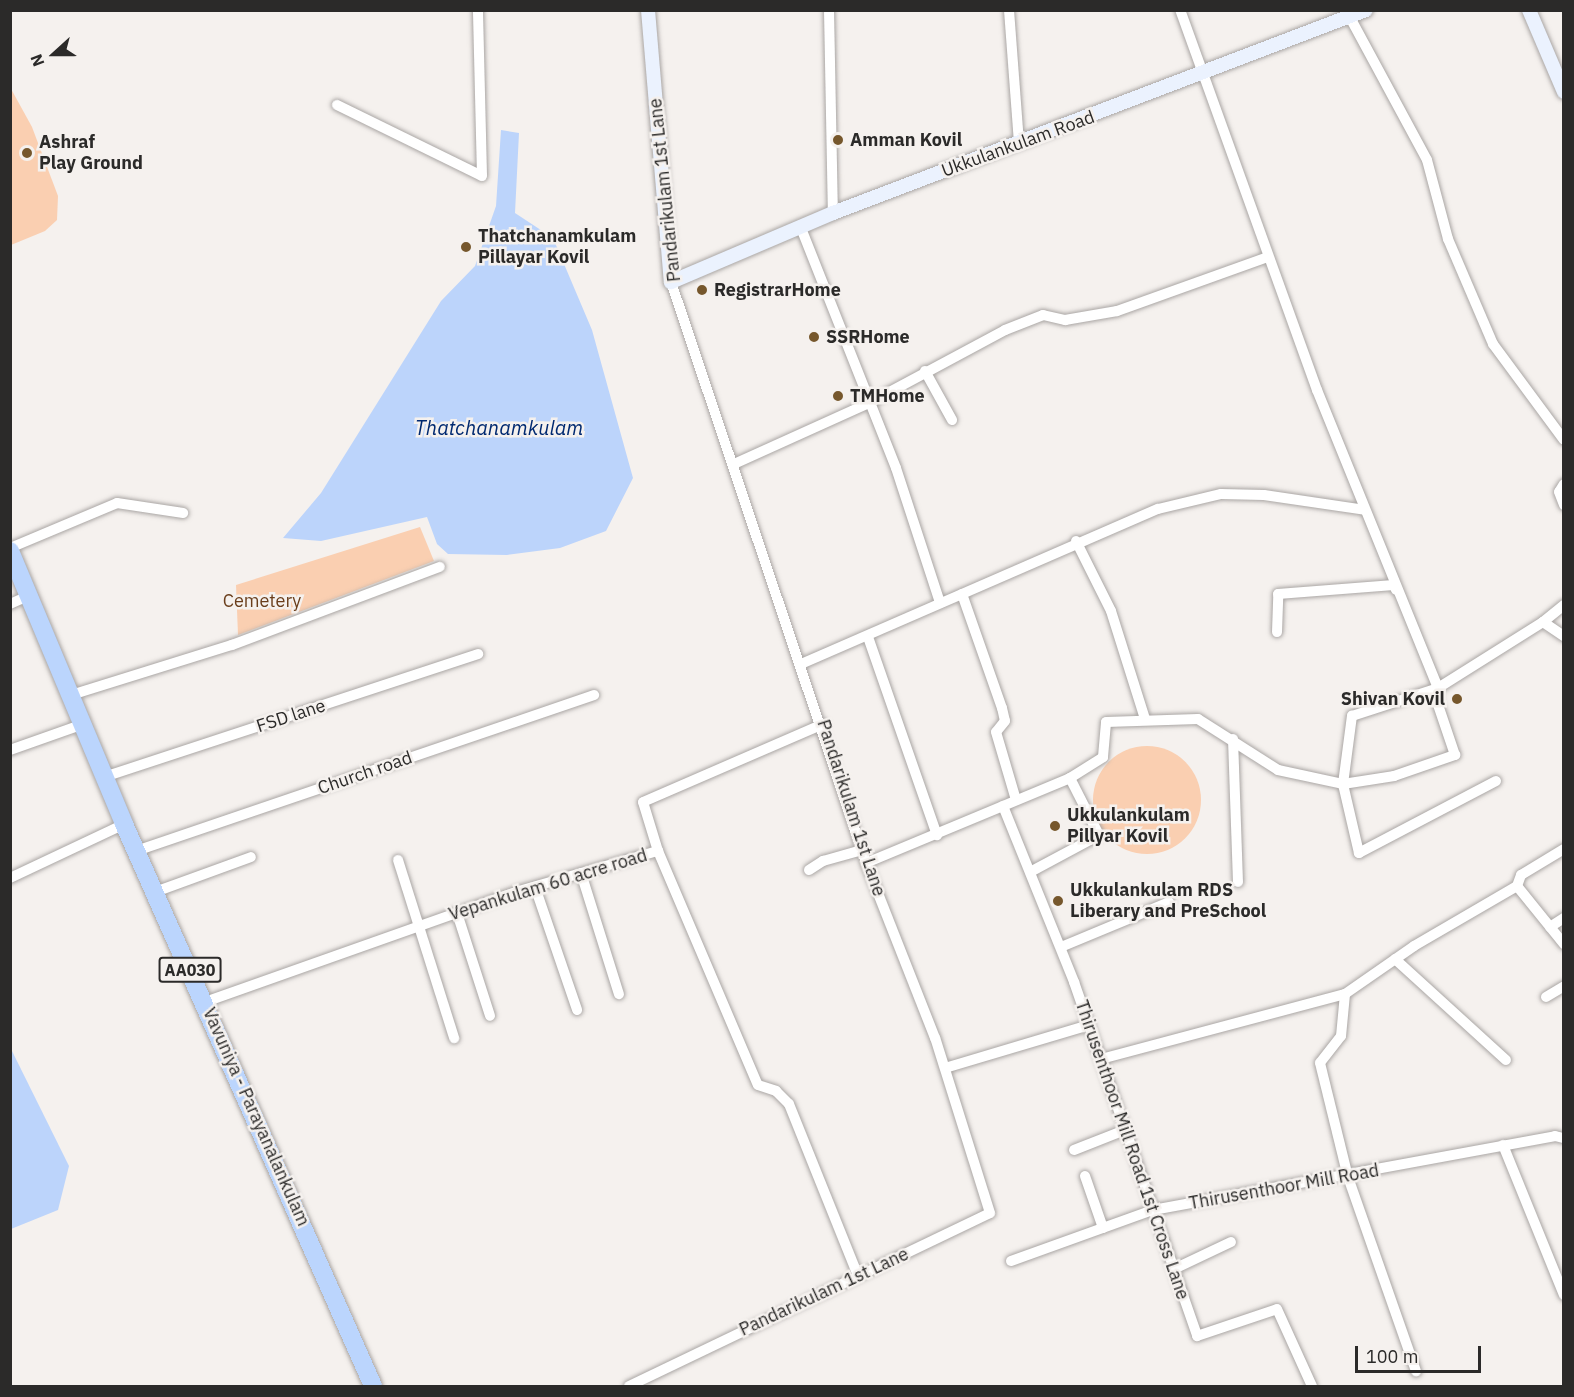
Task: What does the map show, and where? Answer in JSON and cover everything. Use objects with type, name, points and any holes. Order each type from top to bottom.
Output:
[{"type":"highway","name":"Vavuniya - Parayanalankulam","points":[[10,549],[71,695],[81,725],[124,824],[374,1386]]},
{"type":"street","points":[[337,105],[482,176],[478,10]]},
{"type":"street","name":"Pandarikulam 1st Lane","points":[[629,1386],[990,1213],[945,1068],[866,863],[823,724],[671,282],[648,10]]},
{"type":"street","points":[[829,10],[833,213]]},
{"type":"street","points":[[1009,10],[1019,143]]},
{"type":"street","points":[[866,863],[937,836],[1070,778],[1103,757],[1106,722],[1198,719],[1233,739],[1278,770],[1343,784],[1394,776],[1455,755],[1436,699],[1438,688],[1396,590],[1268,257],[1180,10]]},
{"type":"street","name":"Ukkulankulam Road","points":[[671,282],[833,213],[1019,143],[1202,69],[1347,14],[1366,10]]},
{"type":"street","points":[[1529,10],[1563,92]]},
{"type":"street","points":[[1347,14],[1427,160],[1449,239],[1493,344],[1563,440]]},
{"type":"street","points":[[801,228],[871,402],[940,603]]},
{"type":"street","points":[[734,464],[871,402],[962,349],[1043,315],[1065,320],[1117,311],[1268,257]]},
{"type":"street","points":[[924,371],[952,420]]},
{"type":"street","points":[[1563,484],[1559,492],[1563,505]]},
{"type":"street","points":[[801,663],[868,637],[1076,541],[1158,509],[1221,495],[1264,495],[1365,510]]},
{"type":"street","points":[[10,549],[117,502],[183,513]]},
{"type":"street","points":[[1076,541],[1111,611],[1145,719]]},
{"type":"street","points":[[71,695],[232,645],[440,567]]},
{"type":"street","points":[[1277,632],[1278,594],[1394,585],[1396,590]]},
{"type":"street","points":[[962,594],[1002,708],[1005,721],[996,732],[1016,800]]},
{"type":"street","points":[[10,603],[30,595]]},
{"type":"street","points":[[1496,782],[1359,854],[1343,784],[1352,716],[1438,688],[1543,622],[1563,605]]},
{"type":"street","points":[[1543,622],[1563,636]]},
{"type":"street","points":[[868,637],[937,836]]},
{"type":"street","name":"FSD lane","points":[[104,777],[478,654]]},
{"type":"street","name":"Church road","points":[[136,851],[594,695]]},
{"type":"street","name":"Vepankulam 60 acre road","points":[[204,1002],[534,887],[658,851],[643,802],[823,724]]},
{"type":"street","points":[[10,750],[81,725]]},
{"type":"street","points":[[1233,739],[1238,882]]},
{"type":"street","points":[[1032,871],[1099,835],[1070,778]]},
{"type":"street","name":"Thirusenthoor Mill Road 1st Cross Lane","points":[[1003,806],[1032,871],[1061,947],[1197,1336],[1277,1309],[1312,1386]]},
{"type":"street","points":[[10,878],[124,824]]},
{"type":"street","points":[[1563,849],[1515,880],[1517,886],[1563,944]]},
{"type":"street","points":[[809,870],[823,861],[862,850]]},
{"type":"street","points":[[658,851],[758,1085],[776,1091],[789,1104],[858,1276]]},
{"type":"street","points":[[155,892],[251,857]]},
{"type":"street","points":[[398,860],[415,927],[454,1038]]},
{"type":"street","points":[[581,873],[619,994]]},
{"type":"street","points":[[1101,1059],[1345,994],[1395,959],[1517,886]]},
{"type":"street","points":[[534,887],[577,1010]]},
{"type":"street","points":[[1061,947],[1169,902]]},
{"type":"street","points":[[457,913],[490,1016]]},
{"type":"street","points":[[1550,927],[1563,918]]},
{"type":"street","points":[[1395,959],[1506,1060]]},
{"type":"street","points":[[1546,997],[1563,986]]},
{"type":"street","points":[[1345,994],[1341,1036],[1320,1064],[1348,1177],[1416,1371]]},
{"type":"street","points":[[945,1068],[1089,1025]]},
{"type":"street","points":[[1074,1150],[1125,1130]]},
{"type":"street","name":"Thirusenthoor Mill Road","points":[[1011,1261],[1153,1210],[1348,1177],[1503,1145],[1563,1138]]},
{"type":"street","points":[[1503,1145],[1563,1295]]},
{"type":"street","points":[[1085,1176],[1103,1228]]},
{"type":"street","points":[[1174,1269],[1231,1242]]},
{"type":"green space","name":"Ashraf Play Ground","points":[[10,87],[32,127],[58,196],[57,220],[45,231],[11,245]]},
{"type":"green space","name":"Cemetery","points":[[420,527],[434,561],[238,635],[236,585]]},
{"type":"green space","points":[[1147,746],[1168,750],[1185,762],[1197,779],[1201,800],[1197,821],[1185,838],[1168,850],[1147,854],[1126,850],[1109,838],[1097,821],[1093,800],[1097,779],[1109,762],[1126,750]]},
{"type":"water","name":"Thatchanamkulam","points":[[501,130],[519,133],[515,213],[553,238],[592,330],[633,478],[606,531],[560,548],[507,555],[448,554],[437,544],[427,517],[321,541],[283,538],[321,493],[441,301],[475,266],[496,206]]},
{"type":"water","points":[[10,1047],[69,1166],[58,1210],[11,1229]]},
{"type":"place","name":"Amman Kovil","points":[[838,140]]},
{"type":"place","name":"Ashraf Play Ground","points":[[27,153]]},
{"type":"place","name":"Thatchanamkulam Pillayar Kovil","points":[[466,247]]},
{"type":"place","name":"RegistrarHome","points":[[702,290]]},
{"type":"place","name":"SSRHome","points":[[814,337]]},
{"type":"place","name":"TMHome","points":[[838,396]]},
{"type":"place","name":"Shivan Kovil","points":[[1457,699]]},
{"type":"place","name":"Ukkulankulam Pillyar Kovil","points":[[1055,826]]},
{"type":"place","name":"Ukkulankulam RDS Liberary and PreSchool","points":[[1058,901]]}]
